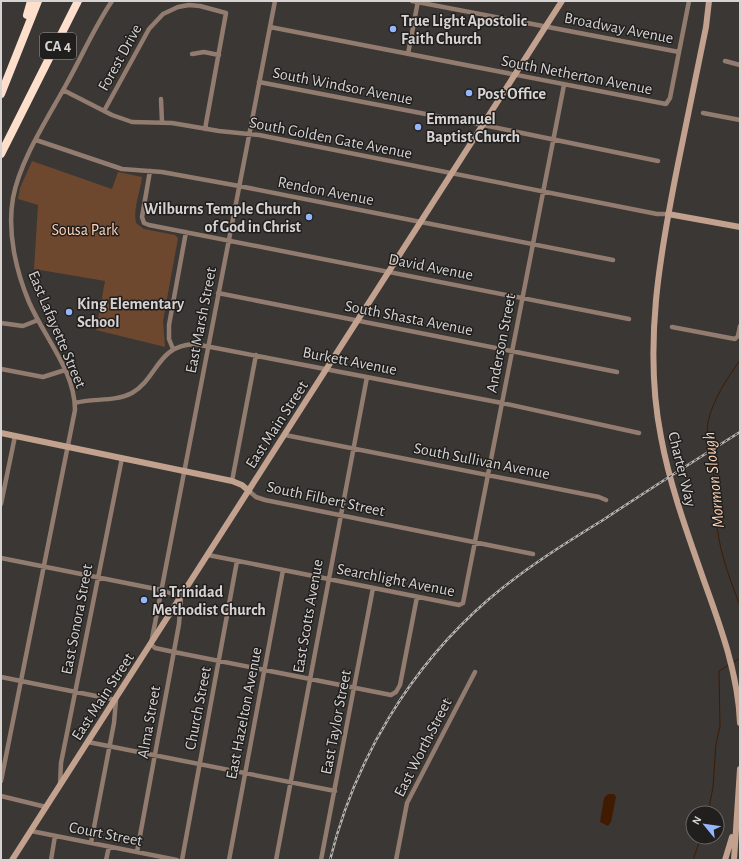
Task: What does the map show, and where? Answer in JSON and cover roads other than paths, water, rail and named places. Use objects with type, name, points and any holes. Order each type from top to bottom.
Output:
[{"type":"highway","points":[[1,90],[31,1]]},
{"type":"highway","name":"CA 4","points":[[1,94],[38,1]]},
{"type":"highway","points":[[33,91],[78,1]]},
{"type":"highway","name":"CA 4","points":[[1,154],[33,91],[84,1]]},
{"type":"main road","name":"East Main Street","points":[[12,860],[116,700],[562,1]]},
{"type":"main road","name":"Charter Way","points":[[709,1],[706,27],[668,214],[655,301],[653,328],[656,406],[661,437],[676,498],[727,650],[736,685],[740,723]]},
{"type":"main road","name":"South Golden Gate Avenue","points":[[668,214],[740,227]]},
{"type":"main road","name":"South Filbert Street","points":[[1,433],[232,481],[241,485],[248,491]]},
{"type":"main road","points":[[734,860],[734,830],[740,769]]},
{"type":"main road","points":[[725,860],[734,830]]},
{"type":"street","name":"East Lafayette Street","points":[[1,781],[68,447],[75,403],[70,381],[27,297],[13,242],[11,219],[13,197],[36,140],[112,1]]},
{"type":"street","name":"East Marsh Street","points":[[151,644],[275,1]]},
{"type":"street","name":"Broadway Avenue","points":[[412,1],[679,52]]},
{"type":"street","points":[[679,52],[689,1]]},
{"type":"street","points":[[408,54],[418,2]]},
{"type":"street","name":"Forest Drive","points":[[104,111],[149,29],[163,14],[178,7],[189,6],[200,6],[226,13],[219,55]]},
{"type":"street","name":"South Netherton Avenue","points":[[270,27],[662,104],[668,103],[670,98],[679,52]]},
{"type":"street","points":[[192,54],[204,52],[219,55],[205,129]]},
{"type":"street","points":[[725,62],[740,65]]},
{"type":"street","name":"South Windsor Avenue","points":[[259,82],[483,125],[658,161]]},
{"type":"street","name":"Anderson Street","points":[[461,605],[475,542],[564,85]]},
{"type":"street","name":"South Golden Gate Avenue","points":[[63,90],[104,111],[132,122],[162,122],[249,134],[657,214],[668,214]]},
{"type":"street","points":[[161,99],[162,122]]},
{"type":"street","points":[[703,113],[740,120]]},
{"type":"street","name":"Rendon Avenue","points":[[36,140],[122,169],[150,171],[239,186],[613,260]]},
{"type":"street","name":"David Avenue","points":[[150,171],[142,214],[142,220],[148,225],[390,271],[629,319]]},
{"type":"street","points":[[75,403],[121,397],[133,392],[142,385],[161,360],[173,349],[168,335],[169,325],[186,232]]},
{"type":"street","name":"South Shasta Avenue","points":[[218,293],[617,372]]},
{"type":"street","points":[[1,322],[23,326],[38,320]]},
{"type":"street","points":[[672,327],[736,338],[740,326]]},
{"type":"street","name":"Burkett Avenue","points":[[173,349],[190,344],[208,346],[502,403],[639,433]]},
{"type":"street","points":[[232,481],[256,355]]},
{"type":"street","points":[[1,369],[43,377],[49,377],[65,370]]},
{"type":"street","name":"East Scotts Avenue","points":[[276,860],[327,579],[366,377]]},
{"type":"street","name":"South Sullivan Avenue","points":[[285,434],[488,474],[599,497],[606,500]]},
{"type":"street","points":[[1,504],[15,436]]},
{"type":"street","name":"East Sonora Street","points":[[60,785],[61,764],[122,458]]},
{"type":"street","name":"South Filbert Street","points":[[248,491],[256,497],[265,500],[533,554]]},
{"type":"street","name":"Searchlight Avenue","points":[[208,555],[461,605]]},
{"type":"street","points":[[1,558],[161,590],[181,597]]},
{"type":"street","name":"Church Street","points":[[182,860],[237,561]]},
{"type":"street","name":"East Hazelton Avenue","points":[[229,860],[283,570]]},
{"type":"street","name":"East Taylor Street","points":[[321,860],[373,588]]},
{"type":"street","name":"Alma Street","points":[[137,852],[179,624],[181,597]]},
{"type":"street","points":[[151,644],[155,648],[390,695],[396,692],[400,686],[417,597]]},
{"type":"street","name":"East Worth Street","points":[[396,860],[407,803],[475,672]]},
{"type":"street","points":[[1,677],[116,700],[110,747],[92,843]]},
{"type":"street","points":[[88,742],[335,791]]},
{"type":"street","points":[[1,796],[46,807]]},
{"type":"street","name":"Court Street","points":[[30,831],[137,852],[162,859],[177,860]]},
{"type":"street","points":[[50,860],[56,836]]},
{"type":"street","points":[[106,860],[109,847]]},
{"type":"waterway","name":"Mormon Slough","points":[[740,360],[725,382],[713,405],[707,427],[713,464],[717,530],[725,565],[740,606]]},
{"type":"waterway","name":"Mormon Slough","points":[[734,662],[740,658]]},
{"type":"waterway","name":"Mormon Slough","points":[[710,805],[713,787],[716,744],[720,726],[719,671],[729,665]]},
{"type":"waterway","name":"Mormon Slough","points":[[693,860],[698,845]]},
{"type":"railway","points":[[330,860],[354,786],[370,751],[389,717],[434,654],[489,599],[530,567],[740,432]]},
{"type":"railway","points":[[430,740],[447,699]]},
{"type":"place","name":"True Light Apostolic Faith Church","points":[[393,29]]},
{"type":"place","name":"Post Office","points":[[469,93]]},
{"type":"place","name":"Emmanuel Baptist Church","points":[[418,127]]},
{"type":"place","name":"Wilburns Temple Church of God in Christ","points":[[309,217]]},
{"type":"place","name":"King Elementary School","points":[[69,312]]},
{"type":"place","name":"La Trinidad Methodist Church","points":[[144,600]]},
{"type":"park label","name":"Sousa Park","points":[[85,229]]}]
